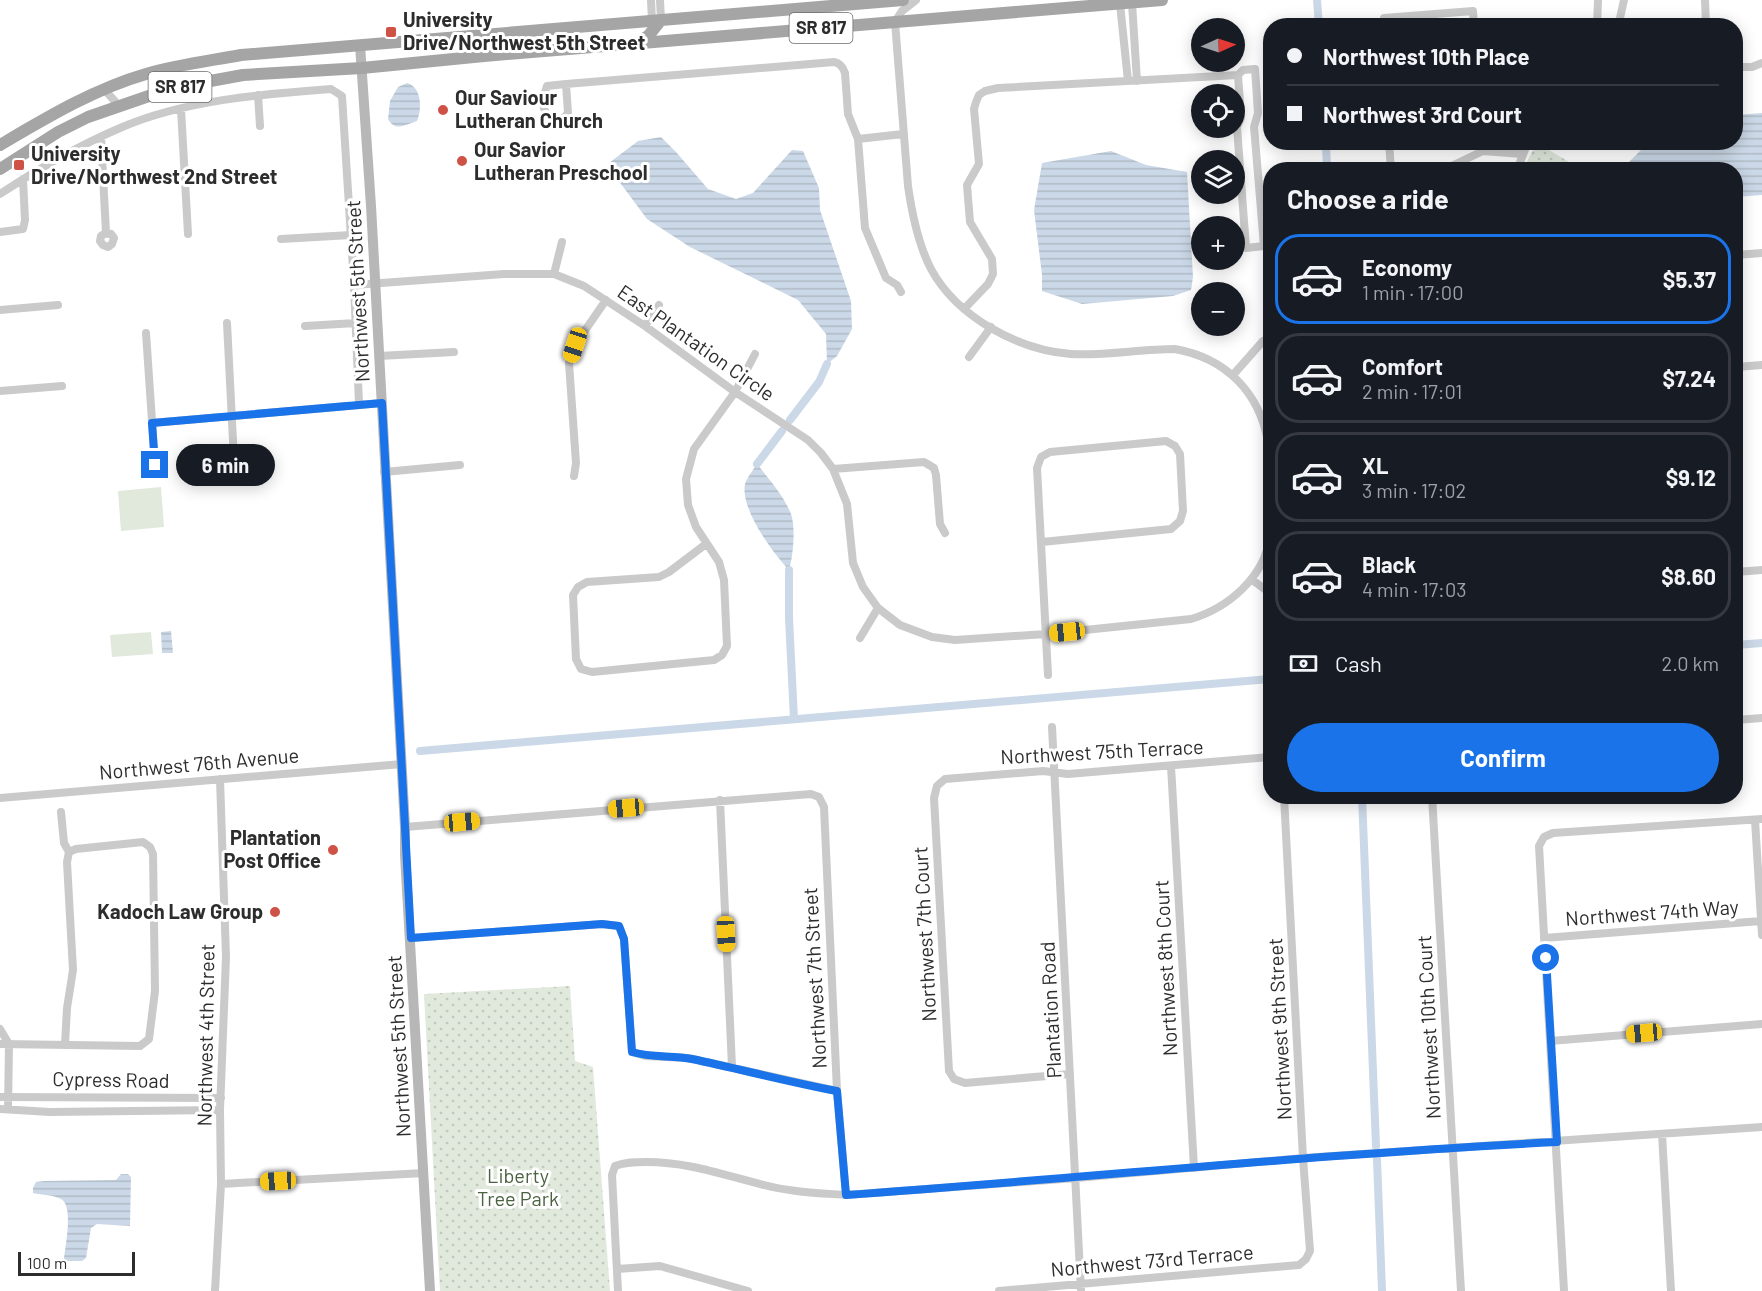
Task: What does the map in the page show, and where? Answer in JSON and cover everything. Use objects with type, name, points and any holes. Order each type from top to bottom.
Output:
[{"type":"main road","name":"SR 817","points":[[0,145],[52,115],[110,87],[144,74],[241,55],[903,0]]},
{"type":"main road","name":"SR 817","points":[[0,169],[58,132],[88,117],[172,88],[243,75],[362,68],[1162,0]]},
{"type":"main road","points":[[638,44],[649,35],[657,20]]},
{"type":"street","points":[[651,0],[657,20]]},
{"type":"street","points":[[657,20],[660,0]]},
{"type":"street","points":[[916,0],[902,11],[895,22],[903,134],[911,208],[921,244],[938,280],[964,309],[991,327],[1021,342],[1070,354],[1161,349],[1189,352],[1214,361],[1233,375],[1251,398],[1263,424]]},
{"type":"street","points":[[1597,18],[1598,0]]},
{"type":"street","points":[[1620,18],[1624,0]]},
{"type":"street","points":[[1705,0],[1706,18]]},
{"type":"street","points":[[1126,2],[1128,81]]},
{"type":"street","points":[[1126,2],[1137,81]]},
{"type":"street","points":[[1416,18],[1473,11],[1473,18]]},
{"type":"street","name":"Northwest 5th Street","points":[[360,45],[382,403],[430,1291]]},
{"type":"street","points":[[566,84],[568,113],[564,118],[551,120],[543,111],[542,99],[547,86],[566,84],[834,62],[841,65],[845,73],[848,114],[858,139],[865,228],[886,278],[897,285],[901,292]]},
{"type":"street","points":[[1743,68],[1762,63]]},
{"type":"street","points":[[964,309],[988,284],[993,274],[992,259],[970,222],[967,185],[979,164],[974,109],[980,95],[985,91],[998,88],[1238,75],[1243,70],[1255,69],[1258,113],[1254,127],[1263,234]]},
{"type":"street","points":[[1238,75],[1241,118],[1237,127],[1246,248],[1263,246]]},
{"type":"street","points":[[110,87],[119,106]]},
{"type":"street","points":[[110,87],[119,106]]},
{"type":"street","points":[[0,194],[46,164],[121,127],[181,109],[258,95],[332,89],[342,96],[359,403]]},
{"type":"street","points":[[258,95],[260,126]]},
{"type":"street","points":[[181,109],[188,234]]},
{"type":"street","points":[[858,139],[903,134]]},
{"type":"street","points":[[101,137],[106,233]]},
{"type":"street","points":[[1519,162],[1524,150]]},
{"type":"street","points":[[1461,162],[1483,152],[1522,153]]},
{"type":"street","points":[[0,232],[23,229],[25,220],[23,180]]},
{"type":"street","points":[[281,239],[351,235]]},
{"type":"street","points":[[554,274],[562,242]]},
{"type":"street","points":[[1743,254],[1762,253]]},
{"type":"street","name":"East Plantation Circle","points":[[354,285],[504,274],[554,274],[584,286],[645,326],[735,392],[808,440],[833,469],[847,504],[853,563],[863,587],[878,608],[900,625],[933,637],[955,640],[1046,634],[1191,619],[1211,613],[1233,599],[1251,579],[1263,559]]},
{"type":"street","points":[[574,476],[576,463],[569,363],[575,345],[606,300]]},
{"type":"street","points":[[0,310],[58,305]]},
{"type":"street","points":[[645,326],[659,305]]},
{"type":"street","points":[[226,323],[235,480]]},
{"type":"street","points":[[305,326],[356,323]]},
{"type":"street","points":[[969,357],[991,327]]},
{"type":"street","points":[[146,333],[155,465]]},
{"type":"street","points":[[1233,375],[1263,341]]},
{"type":"street","points":[[379,356],[454,352]]},
{"type":"street","points":[[706,544],[659,577],[587,582],[578,587],[573,595],[576,659],[581,669],[592,672],[714,660],[722,655],[727,646],[724,580],[719,562],[696,527],[688,505],[686,479],[694,449],[735,392],[755,354]]},
{"type":"street","points":[[1743,367],[1762,365]]},
{"type":"street","points":[[0,391],[62,386]]},
{"type":"street","points":[[152,423],[359,403],[382,403]]},
{"type":"street","points":[[1042,542],[1171,529],[1180,521],[1182,511],[1180,454],[1175,446],[1166,441],[1050,452],[1041,457],[1037,468],[1048,675]]},
{"type":"street","points":[[833,469],[924,462],[934,468],[940,525],[945,533]]},
{"type":"street","points":[[384,472],[460,465]]},
{"type":"street","points":[[1743,571],[1762,570]]},
{"type":"street","points":[[1251,579],[1263,588]]},
{"type":"street","points":[[860,638],[878,608]]},
{"type":"street","points":[[1743,719],[1762,718]]},
{"type":"street","name":"Plantation Road","points":[[1052,727],[1081,1288]]},
{"type":"street","name":"Northwest 75th Terrace","points":[[937,786],[945,779],[1043,771],[1068,774],[1263,758]]},
{"type":"street","name":"Northwest 76th Avenue","points":[[0,798],[402,764]]},
{"type":"street","name":"Northwest 8th Court","points":[[1171,766],[1194,1168]]},
{"type":"street","name":"Northwest 4th Street","points":[[215,1291],[221,1184],[220,1110],[226,957],[220,779]]},
{"type":"street","name":"Northwest 7th Court","points":[[937,786],[934,798],[949,1071],[954,1079],[965,1083],[1071,1074]]},
{"type":"street","name":"Northwest 7th Street","points":[[720,800],[811,794],[819,797],[824,807],[837,1091],[846,1195]]},
{"type":"street","points":[[405,827],[720,800],[732,1067]]},
{"type":"street","name":"Northwest 9th Street","points":[[1284,804],[1310,1251],[1306,1259]]},
{"type":"street","name":"Northwest 10th Court","points":[[1432,804],[1461,1291]]},
{"type":"street","points":[[61,813],[64,843],[69,852],[67,862],[74,970],[67,1008],[65,1044]]},
{"type":"street","points":[[1564,1291],[1539,846],[1544,837],[1553,833],[1759,819],[1762,934]]},
{"type":"street","points":[[4,1044],[140,1046],[149,1039],[156,968],[153,854],[150,847],[142,842],[76,849],[69,852]]},
{"type":"street","name":"Northwest 74th Way","points":[[1544,938],[1761,921]]},
{"type":"street","points":[[411,938],[602,924],[619,926],[624,939],[632,1052],[645,1056],[687,1058],[837,1091]]},
{"type":"street","points":[[1550,1041],[1762,1023]]},
{"type":"street","points":[[0,1029],[4,1044],[4,1109],[50,1112],[220,1110]]},
{"type":"street","name":"Cypress Road","points":[[4,1096],[221,1098]]},
{"type":"street","points":[[618,1291],[612,1175],[615,1166],[623,1162],[669,1162],[700,1167],[765,1186],[846,1195],[1303,1158],[1762,1127]]},
{"type":"street","points":[[1662,1134],[1671,1291]]},
{"type":"street","points":[[221,1184],[424,1173]]},
{"type":"street","name":"Northwest 73rd Terrace","points":[[999,1291],[1081,1288],[1299,1265],[1306,1259]]},
{"type":"street","points":[[617,1269],[660,1266],[748,1291]]},
{"type":"green space","points":[[1533,150],[1549,150],[1569,162],[1527,162]]},
{"type":"green space","points":[[161,487],[164,527],[121,531],[118,491]]},
{"type":"green space","points":[[151,632],[153,654],[112,657],[110,635]]},
{"type":"green space","name":"Liberty Tree Park","points":[[570,986],[575,1061],[593,1067],[610,1291],[440,1291],[424,994]]},
{"type":"water","points":[[407,83],[416,89],[418,94],[419,116],[417,121],[397,126],[388,119],[390,101],[398,87]]},
{"type":"water","points":[[1762,113],[1762,195],[1743,196],[1743,162],[1629,162],[1641,150],[1743,150],[1743,114]]},
{"type":"water","points":[[661,137],[708,189],[736,199],[753,193],[792,150],[803,151],[819,188],[820,210],[851,301],[852,329],[837,356],[827,364],[826,334],[798,300],[690,247],[647,219],[618,180],[609,163],[638,141]]},
{"type":"water","points":[[1111,151],[1146,165],[1187,172],[1193,277],[1191,290],[1173,296],[1082,304],[1042,291],[1034,210],[1042,163]]},
{"type":"water","points":[[757,464],[780,494],[791,514],[793,542],[789,570],[759,530],[748,506],[745,484]]},
{"type":"water","points":[[171,631],[173,653],[162,653],[161,632]]},
{"type":"water","points":[[121,1174],[128,1174],[131,1177],[130,1226],[97,1224],[91,1228],[86,1258],[82,1261],[67,1261],[64,1259],[68,1218],[65,1203],[55,1197],[33,1193],[36,1182],[116,1180]]},
{"type":"waterway","points":[[1317,0],[1318,18]]},
{"type":"waterway","points":[[1326,150],[1327,162]]},
{"type":"waterway","points":[[790,420],[819,382],[827,364]]},
{"type":"waterway","points":[[757,464],[782,431]]},
{"type":"waterway","points":[[789,570],[794,719]]},
{"type":"waterway","points":[[1743,644],[1762,643]]},
{"type":"waterway","points":[[420,751],[1263,680]]},
{"type":"waterway","points":[[1362,804],[1376,1146]]},
{"type":"waterway","points":[[1377,1159],[1382,1291]]},
{"type":"place","name":"University Drive/Northwest 5th Street","points":[[391,32]]},
{"type":"place","name":"Our Saviour Lutheran Church","points":[[443,110]]},
{"type":"place","name":"Our Savior Lutheran Preschool","points":[[462,161]]},
{"type":"place","name":"University Drive/Northwest 2nd Street","points":[[19,165]]},
{"type":"place","name":"Plantation Post Office","points":[[333,850]]},
{"type":"place","name":"Kadoch Law Group","points":[[275,912]]},
{"type":"route","points":[[155,465],[152,423],[359,403],[382,403],[411,938],[602,924],[619,926],[624,939],[632,1052],[645,1056],[687,1058],[837,1091],[846,1195],[1395,1151],[1557,1142],[1546,958]]}]
